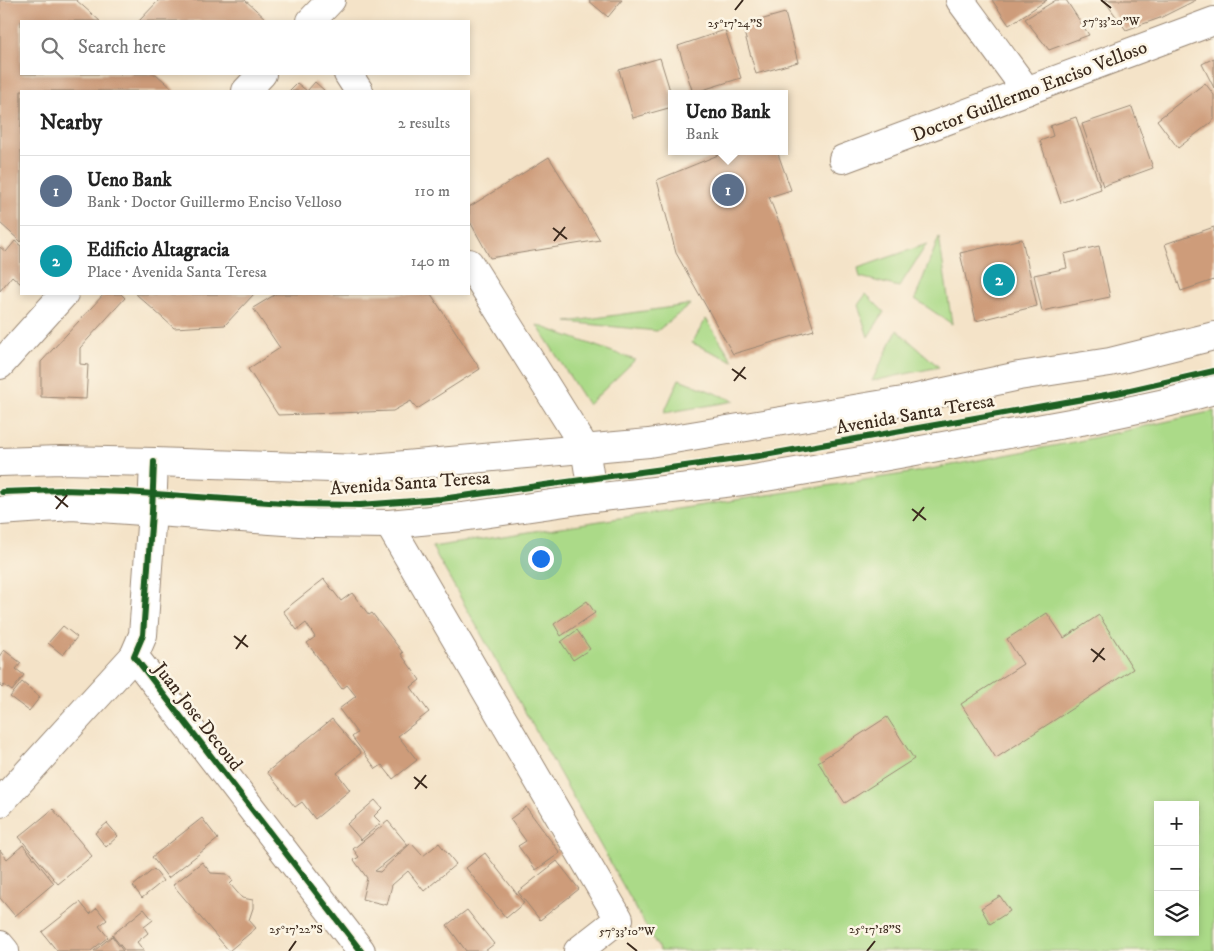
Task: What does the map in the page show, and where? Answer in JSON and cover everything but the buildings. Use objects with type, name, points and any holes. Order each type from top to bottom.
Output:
[{"type":"main road","points":[[960,0],[1026,91]]},
{"type":"main road","name":"Doctor Guillermo Enciso Velloso","points":[[844,159],[1214,21]]},
{"type":"main road","points":[[247,90],[261,75]]},
{"type":"main road","points":[[349,75],[358,90]]},
{"type":"main road","points":[[470,265],[585,448],[593,498]]},
{"type":"main road","points":[[0,365],[63,295]]},
{"type":"main road","name":"Avenida Santa Teresa","points":[[0,462],[61,460],[361,469],[649,443],[894,402],[1019,376],[1110,362],[1214,336]]},
{"type":"main road","name":"Avenida Santa Teresa","points":[[0,511],[72,506],[314,523],[389,524],[462,517],[593,498],[742,481],[855,462],[1081,421],[1214,390]]},
{"type":"main road","name":"Juan Jose Decoud","points":[[154,462],[143,635],[134,656],[361,951]]},
{"type":"main road","points":[[389,524],[619,919],[578,951]]},
{"type":"main road","points":[[0,802],[134,656]]},
{"type":"main road","points":[[0,944],[5,951]]},
{"type":"green space","points":[[939,237],[952,324],[915,299]]},
{"type":"green space","points":[[927,244],[899,287],[860,277],[858,268]]},
{"type":"green space","points":[[866,294],[884,312],[868,337],[858,305]]},
{"type":"green space","points":[[691,304],[657,331],[567,322],[680,306]]},
{"type":"green space","points":[[706,319],[733,361],[692,343]]},
{"type":"green space","points":[[537,325],[635,360],[588,405]]},
{"type":"green space","points":[[897,330],[939,367],[872,381]]},
{"type":"green space","points":[[679,379],[735,401],[664,413]]},
{"type":"green space","points":[[1214,411],[1214,951],[660,951],[432,547],[910,473],[1074,442]]},
{"type":"cycle path","points":[[2,492],[62,490],[126,492],[297,504],[360,505],[441,499],[759,456],[1117,393],[1214,371]]},
{"type":"cycle path","points":[[154,462],[143,635],[134,656],[361,951]]},
{"type":"place","name":"Ueno Bank","points":[[728,190]]},
{"type":"place","name":"Edificio Altagracia","points":[[999,280]]}]
